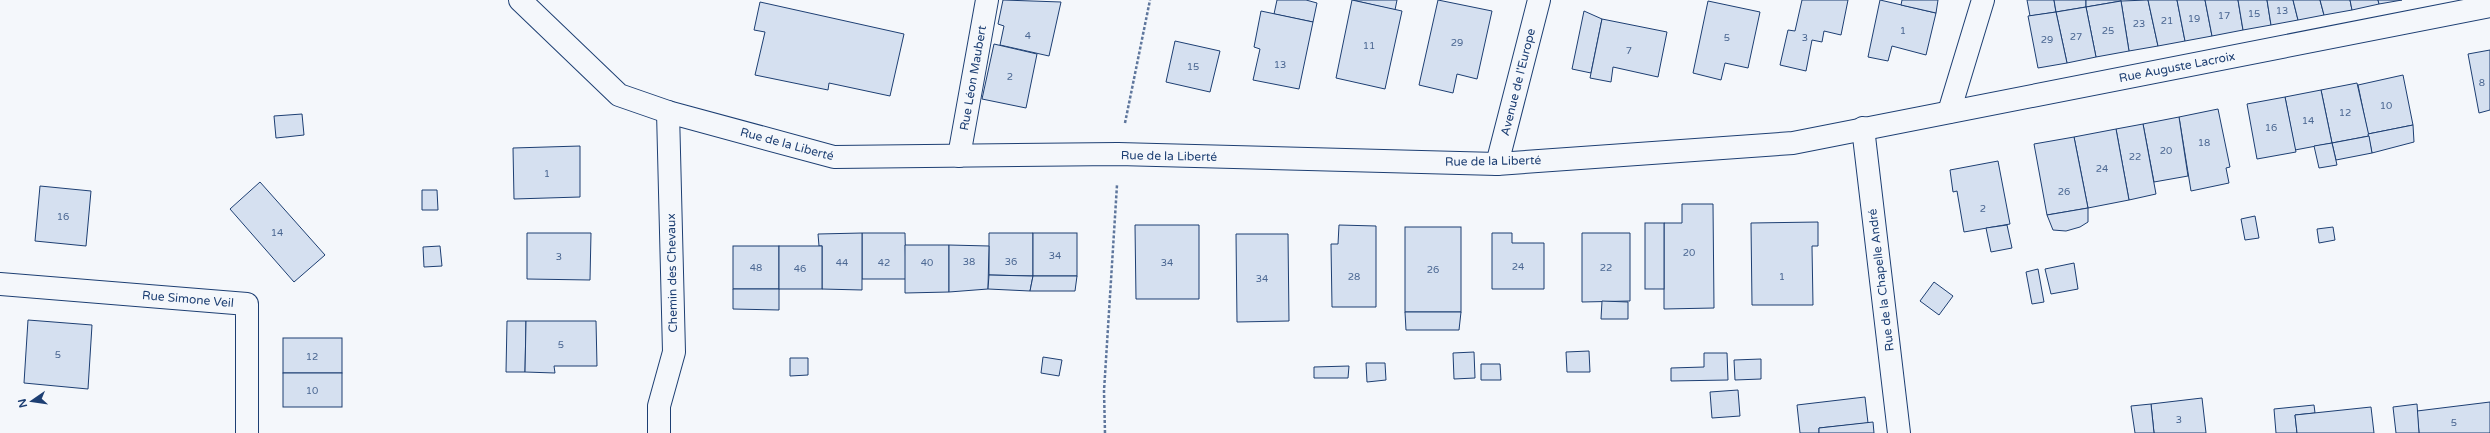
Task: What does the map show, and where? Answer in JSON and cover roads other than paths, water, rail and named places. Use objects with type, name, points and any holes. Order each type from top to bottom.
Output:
[{"type":"street","name":"Rue de la Liberté","points":[[520,0],[619,95],[668,112],[834,157],[1118,154],[1497,164],[1793,143],[1863,128]]},
{"type":"street","name":"Rue Léon Maubert","points":[[959,156],[987,0]]},
{"type":"street","name":"Avenue de l'Europe","points":[[1497,164],[1539,0]]},
{"type":"street","points":[[1949,112],[1983,0]]},
{"type":"street","name":"Rue Auguste Lacroix","points":[[1863,128],[2490,6]]},
{"type":"street","name":"Chemin des Chevaux","points":[[659,433],[659,406],[674,352],[668,112]]},
{"type":"street","name":"Rue de la Chapelle André","points":[[1863,128],[1899,433]]},
{"type":"street","name":"Rue Simone Veil","points":[[0,284],[247,304],[247,433]]}]
